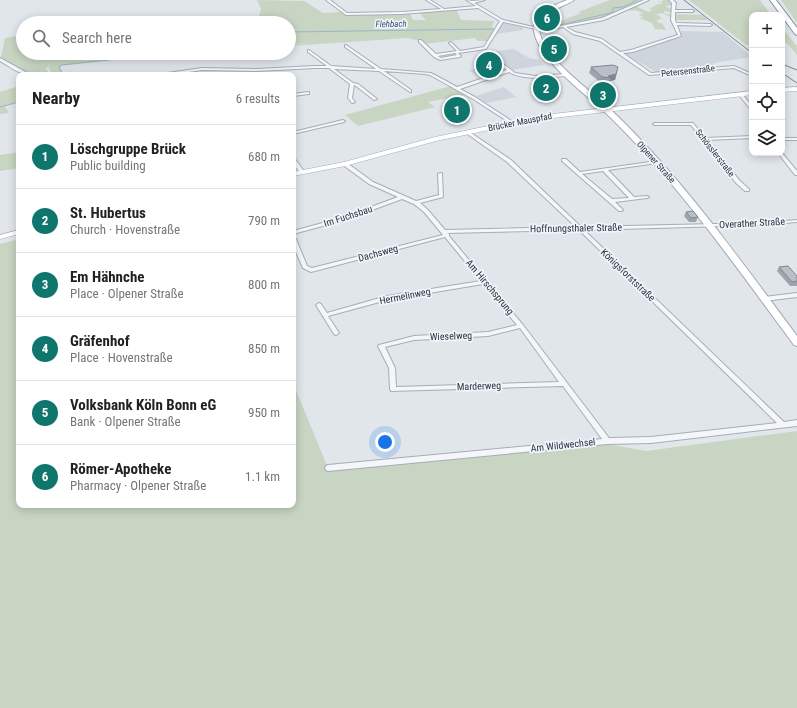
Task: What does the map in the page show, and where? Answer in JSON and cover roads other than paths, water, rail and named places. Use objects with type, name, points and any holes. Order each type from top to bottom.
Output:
[{"type":"highway","points":[[766,0],[775,12]]},
{"type":"highway","points":[[773,0],[797,33]]},
{"type":"highway","points":[[785,26],[797,40]]},
{"type":"main road","points":[[536,29],[541,18],[558,6],[571,0]]},
{"type":"main road","name":"Olpener Straße","points":[[536,29],[541,44],[567,75],[606,109],[657,162],[708,225],[797,343]]},
{"type":"main road","points":[[785,90],[797,89]]},
{"type":"main road","name":"Brücker Mauspfad","points":[[296,173],[345,164],[432,139],[566,113],[749,93]]},
{"type":"main road","points":[[0,237],[16,233]]},
{"type":"street","points":[[328,0],[346,14],[402,13],[478,6]]},
{"type":"street","points":[[428,0],[443,9]]},
{"type":"street","points":[[470,1],[483,0]]},
{"type":"street","points":[[470,1],[502,21],[536,29],[564,27],[603,19],[647,0]]},
{"type":"street","points":[[619,53],[632,51],[680,35],[675,24],[673,11],[674,3],[671,0]]},
{"type":"street","points":[[673,11],[692,11]]},
{"type":"street","points":[[420,41],[435,55],[487,47],[502,21]]},
{"type":"street","points":[[675,24],[710,25]]},
{"type":"street","name":"Petersenstraße","points":[[564,27],[574,33],[601,40],[647,73],[653,74],[737,67],[749,73]]},
{"type":"street","points":[[451,43],[458,52]]},
{"type":"street","points":[[346,46],[408,90],[399,91]]},
{"type":"street","points":[[309,51],[352,84],[357,85],[375,99]]},
{"type":"street","points":[[489,54],[510,73]]},
{"type":"street","points":[[0,59],[22,72]]},
{"type":"street","points":[[182,72],[202,69],[256,70],[330,67],[431,74],[458,88],[512,123]]},
{"type":"street","points":[[458,88],[510,73],[535,77],[567,75]]},
{"type":"street","points":[[352,84],[350,98],[353,102]]},
{"type":"street","points":[[296,94],[307,92],[310,98]]},
{"type":"street","points":[[740,94],[749,105]]},
{"type":"street","points":[[296,132],[343,121]]},
{"type":"street","name":"Schösslerstraße","points":[[655,124],[690,123],[706,139],[738,182],[748,190]]},
{"type":"street","name":"Königsforststraße","points":[[467,132],[509,161],[782,424]]},
{"type":"street","points":[[706,139],[749,136]]},
{"type":"street","points":[[785,139],[797,139]]},
{"type":"street","points":[[782,156],[797,174]]},
{"type":"street","points":[[564,160],[621,210]]},
{"type":"street","points":[[579,173],[657,162]]},
{"type":"street","points":[[296,164],[302,172]]},
{"type":"street","name":"Am Hirschsprung","points":[[345,164],[371,183],[416,203],[426,211],[521,326],[607,441]]},
{"type":"street","points":[[605,170],[632,198]]},
{"type":"street","points":[[416,203],[441,196],[440,174]]},
{"type":"street","name":"Im Fuchsbau","points":[[296,232],[402,197]]},
{"type":"street","points":[[611,201],[647,197]]},
{"type":"street","name":"Overather Straße","points":[[708,225],[766,224],[797,221]]},
{"type":"street","name":"Hoffnungsthaler Straße","points":[[445,234],[579,228],[708,225]]},
{"type":"street","name":"Dachsweg","points":[[296,246],[305,267],[309,270],[445,234]]},
{"type":"street","name":"Hermelinweg","points":[[325,315],[387,298],[485,282]]},
{"type":"street","points":[[764,299],[797,295]]},
{"type":"street","points":[[319,305],[336,333]]},
{"type":"street","name":"Wieselweg","points":[[393,389],[392,368],[381,346],[414,338],[488,334],[521,326]]},
{"type":"street","name":"Marderweg","points":[[393,389],[565,384]]},
{"type":"street","name":"Am Wildwechsel","points":[[328,468],[607,441],[651,440],[797,423]]},
{"type":"waterway","name":"Flehbach","points":[[543,29],[610,13],[613,11],[613,8],[623,7],[637,0]]},
{"type":"waterway","name":"Flehbach","points":[[296,32],[494,29]]},
{"type":"waterway","name":"Flehbach","points":[[62,72],[59,67],[62,65],[108,60]]},
{"type":"waterway","name":"Flehbach","points":[[0,107],[16,103]]},
{"type":"tram line","points":[[684,0],[749,51]]},
{"type":"tram line","points":[[785,65],[797,70]]},
{"type":"tram line","points":[[785,75],[797,83]]},
{"type":"place","name":"Römer-Apotheke","points":[[547,18]]},
{"type":"place","name":"Volksbank Köln Bonn eG","points":[[554,49]]},
{"type":"place","name":"Gräfenhof","points":[[489,65]]},
{"type":"place","name":"St. Hubertus","points":[[546,88]]},
{"type":"place","name":"Em Hähnche","points":[[603,95]]},
{"type":"place","name":"Löschgruppe Brück","points":[[457,110]]}]
